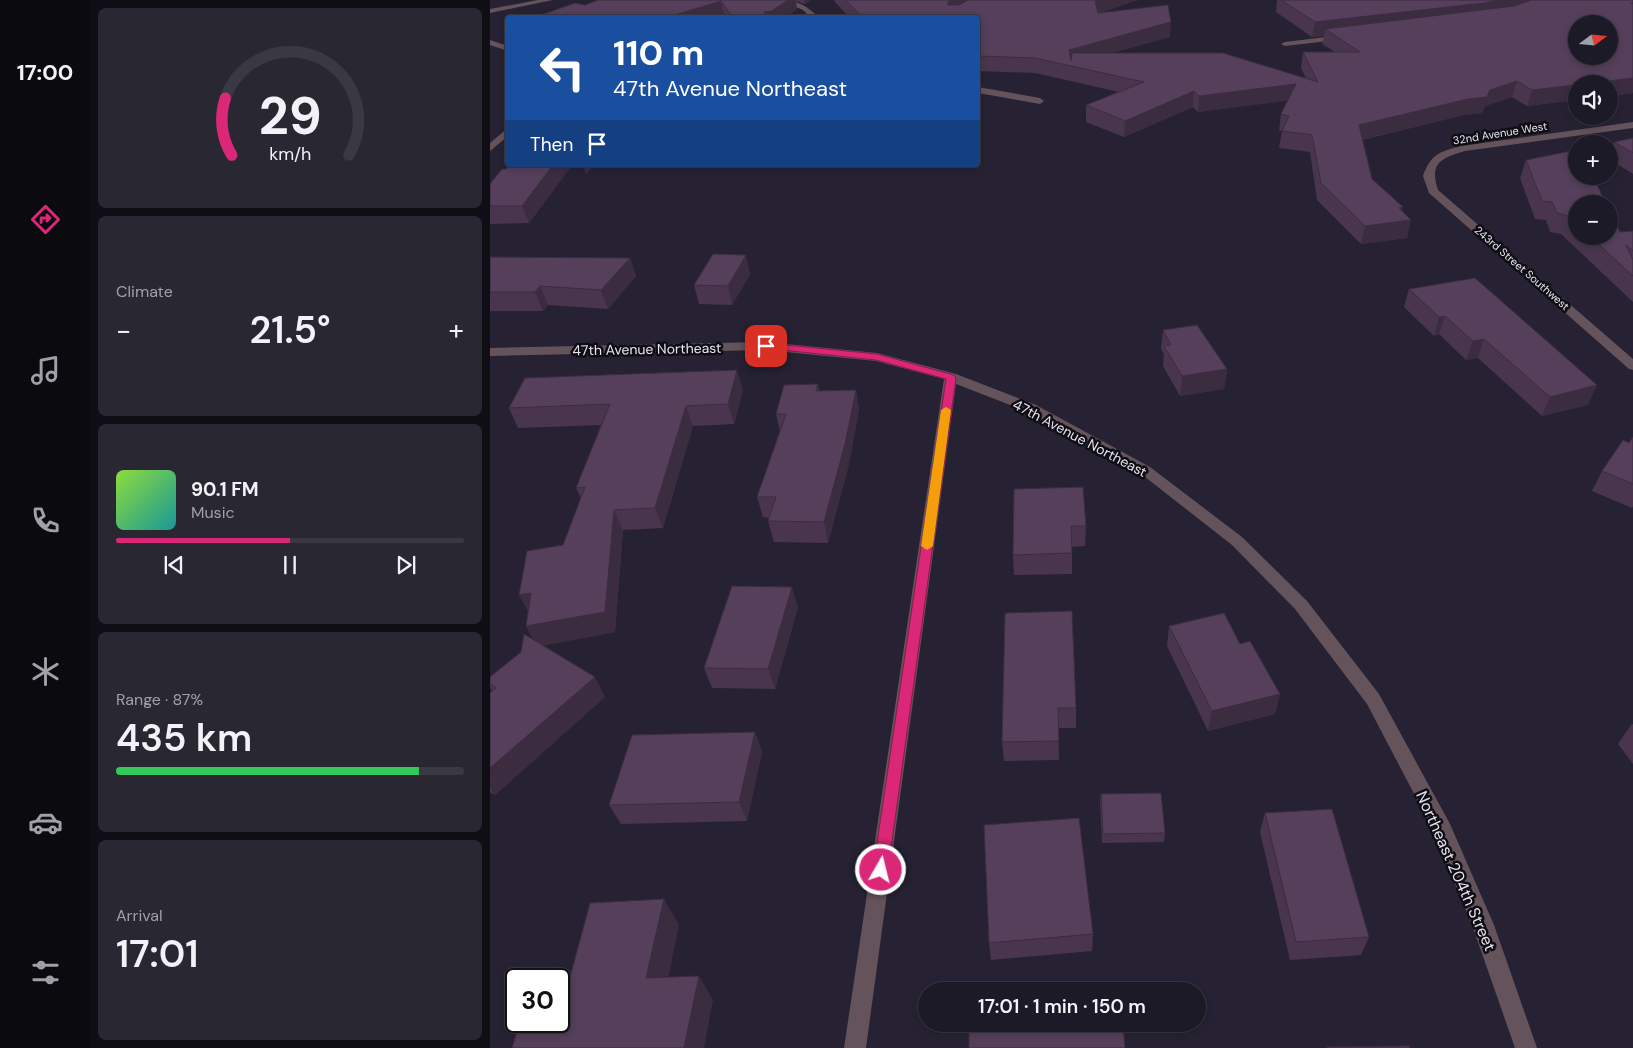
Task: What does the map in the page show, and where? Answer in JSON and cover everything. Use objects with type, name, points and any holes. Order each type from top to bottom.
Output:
[{"type":"street","points":[[490,11],[549,0]]},
{"type":"street","points":[[784,0],[806,8],[813,15]]},
{"type":"street","points":[[1285,44],[1354,36]]},
{"type":"street","points":[[490,42],[505,48]]},
{"type":"street","points":[[980,90],[1040,101]]},
{"type":"street","name":"32nd Avenue West","points":[[1433,162],[1447,153],[1464,148],[1633,125]]},
{"type":"street","points":[[490,148],[505,134]]},
{"type":"street","name":"243rd Street Southwest","points":[[1433,162],[1428,176],[1433,191],[1633,366]]},
{"type":"street","name":"47th Avenue Northeast","points":[[490,352],[766,346],[877,357],[951,378],[1031,408],[1145,470],[1237,541],[1294,598],[1373,699]]},
{"type":"street","points":[[855,1048],[951,378]]},
{"type":"street","name":"Northeast 204th Street","points":[[1373,699],[1440,824],[1483,925],[1526,1048]]},
{"type":"building","points":[[598,0],[788,0],[772,11],[764,12],[766,15],[731,15],[721,1],[678,15],[541,15],[575,3],[585,5]]},
{"type":"building","points":[[845,0],[951,0],[948,2],[948,5],[959,5],[968,0],[1097,0],[1095,1],[1098,13],[1168,5],[1171,22],[1069,50],[1071,61],[1072,53],[1223,53],[1318,82],[1303,52],[1360,52],[1325,29],[1514,6],[1532,0],[1633,0],[1633,3],[1631,3],[1633,4],[1633,78],[1618,80],[1618,75],[1568,75],[1568,86],[1532,90],[1517,81],[1490,90],[1487,97],[1468,99],[1359,125],[1372,179],[1403,207],[1399,208],[1411,220],[1365,226],[1321,183],[1312,135],[1282,131],[1289,116],[1281,114],[1296,84],[1199,96],[1194,91],[1125,121],[1086,105],[1144,82],[1035,58],[980,56],[980,15],[861,15]]},
{"type":"building","points":[[1281,0],[1499,0],[1315,22]]},
{"type":"building","points":[[1633,138],[1633,153],[1618,144],[1618,141]]},
{"type":"building","points":[[1568,152],[1568,185],[1597,185],[1602,195],[1568,195],[1568,216],[1557,213],[1552,202],[1542,201],[1526,160]]},
{"type":"building","points":[[508,167],[551,167],[522,206],[490,206],[490,184],[502,169]]},
{"type":"building","points":[[1618,228],[1620,232],[1633,231],[1633,251],[1626,245],[1633,260],[1633,276],[1600,245],[1618,245]]},
{"type":"building","points":[[713,254],[746,255],[728,286],[694,285]]},
{"type":"building","points":[[490,257],[630,258],[601,290],[540,286],[535,292],[490,292]]},
{"type":"building","points":[[1475,278],[1597,385],[1550,397],[1484,339],[1473,341],[1445,316],[1439,317],[1409,289]]},
{"type":"building","points":[[1197,325],[1227,369],[1182,376],[1164,346],[1171,345],[1163,330]]},
{"type":"building","points":[[737,370],[728,404],[686,406],[655,508],[614,510],[605,612],[526,626],[531,593],[519,595],[527,551],[563,545],[585,487],[576,488],[610,404],[509,408],[525,378]]},
{"type":"building","points":[[818,384],[816,391],[856,390],[845,444],[824,522],[768,521],[776,497],[757,497],[786,414],[776,414],[784,385]]},
{"type":"building","points":[[1633,437],[1633,484],[1602,471],[1623,440],[1629,443]]},
{"type":"building","points":[[1083,487],[1086,526],[1071,526],[1072,553],[1013,555],[1014,489]]},
{"type":"building","points":[[732,586],[792,587],[768,669],[704,668]]},
{"type":"building","points":[[1072,611],[1076,708],[1058,708],[1059,741],[1002,742],[1005,613]]},
{"type":"building","points":[[1224,613],[1240,644],[1250,641],[1280,694],[1212,711],[1169,626]]},
{"type":"building","points":[[524,634],[595,677],[490,768],[490,693],[496,688],[490,683],[490,677],[521,652]]},
{"type":"building","points":[[755,732],[739,802],[609,805],[632,735]]},
{"type":"building","points":[[1161,793],[1165,833],[1103,834],[1101,794]]},
{"type":"building","points":[[1332,809],[1369,937],[1296,942],[1265,813]]},
{"type":"building","points":[[1079,818],[1093,934],[989,943],[984,825]]},
{"type":"building","points":[[664,899],[646,978],[699,976],[684,1048],[512,1048],[516,1033],[570,1033],[570,977],[590,903]]},
{"type":"building","points":[[969,1032],[1124,1032],[1125,1048],[969,1048]]},
{"type":"building","points":[[1409,1046],[1410,1048],[1327,1048],[1327,1047]]},
{"type":"slow traffic","points":[[927,546],[946,410]]},
{"type":"route","points":[[766,346],[877,357],[951,378],[881,870]]}]
